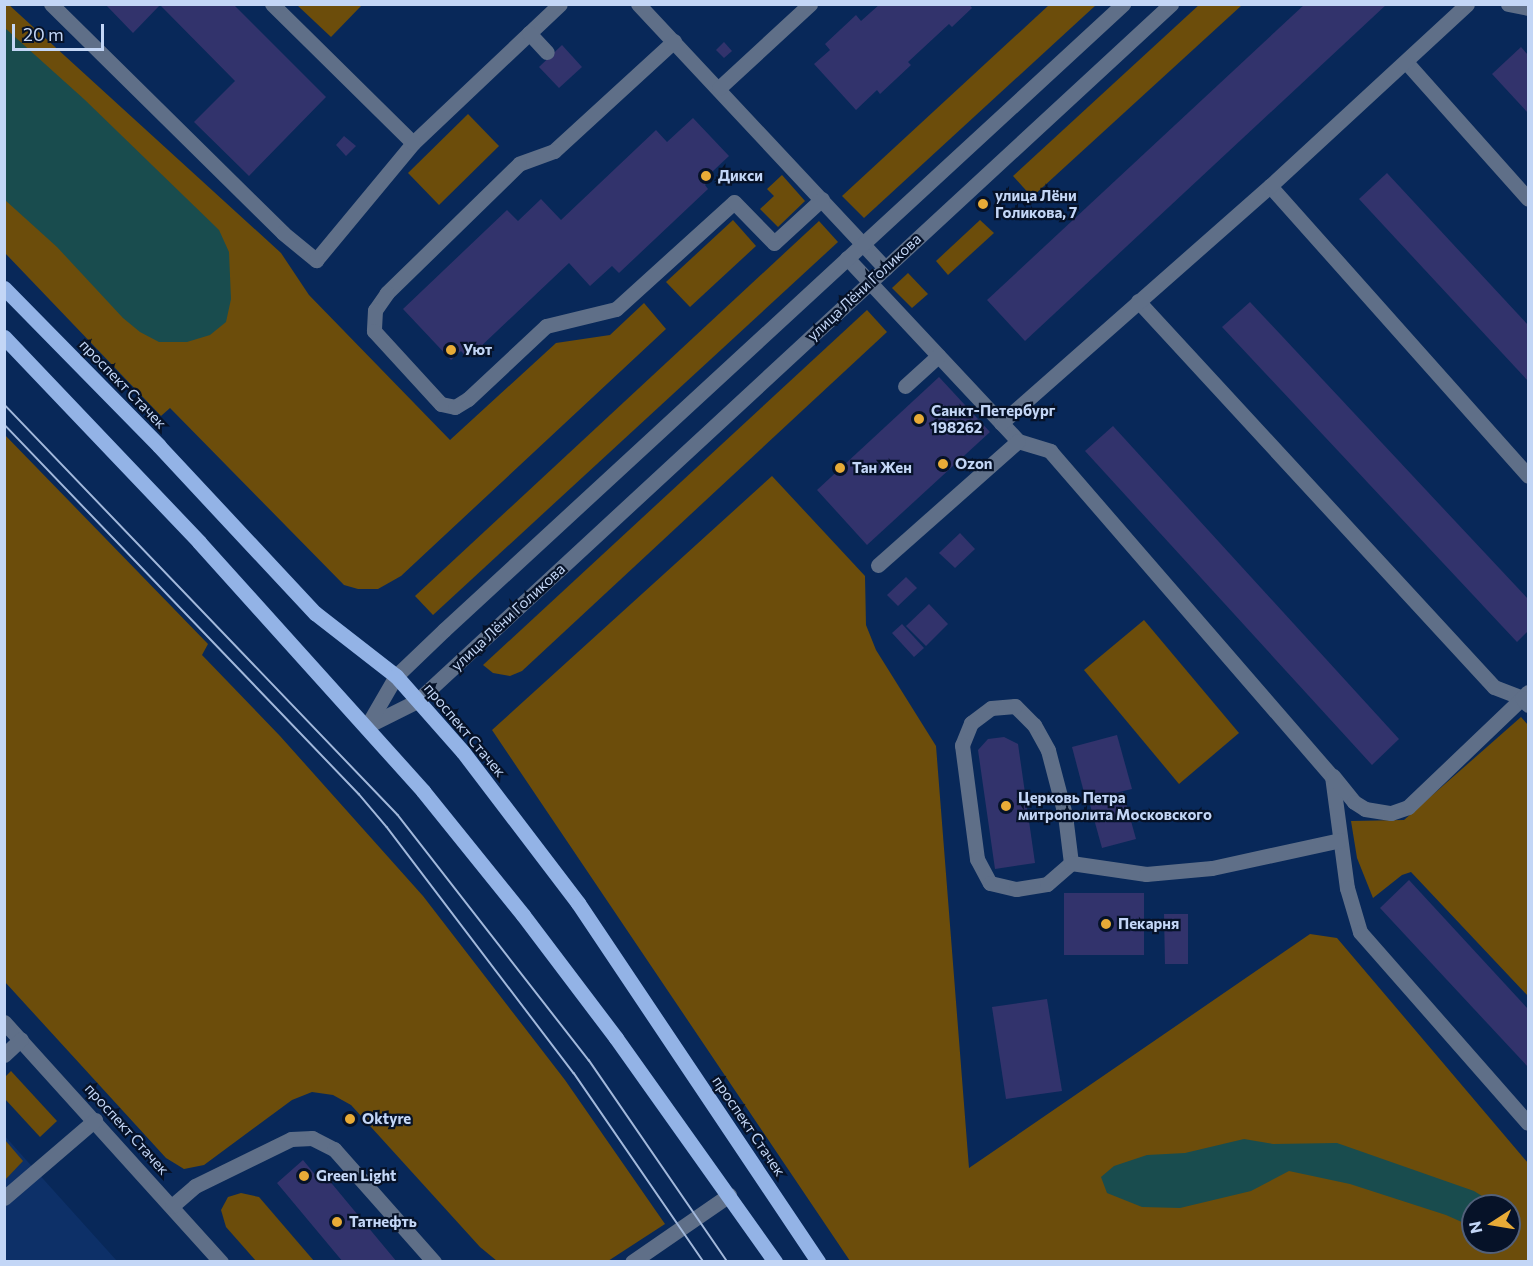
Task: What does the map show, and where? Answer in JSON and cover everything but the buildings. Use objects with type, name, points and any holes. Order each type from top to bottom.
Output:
[{"type":"main road","name":"проспект Стачек","points":[[4,288],[159,446],[315,613],[396,676],[463,752],[578,903],[818,1262]]},
{"type":"main road","points":[[4,337],[199,542],[423,790],[523,915],[616,1038],[775,1262]]},
{"type":"street","points":[[51,4],[283,233],[316,260],[413,143],[560,4]]},
{"type":"street","points":[[272,4],[413,143]]},
{"type":"street","points":[[638,4],[885,267]]},
{"type":"street","points":[[719,88],[810,4]]},
{"type":"street","points":[[367,726],[396,676],[1123,4]]},
{"type":"street","name":"улица Лёни Голикова","points":[[367,726],[417,701],[1171,4]]},
{"type":"street","points":[[1001,423],[1270,186],[1467,4]]},
{"type":"street","points":[[1508,4],[1528,8]]},
{"type":"street","points":[[529,33],[547,52]]},
{"type":"street","points":[[674,41],[554,151],[519,164],[387,293],[375,310],[374,331],[441,404],[455,407],[468,399],[546,326],[616,309],[734,202],[774,243],[822,199]]},
{"type":"street","points":[[1406,62],[1528,199]]},
{"type":"street","points":[[1270,186],[1528,476]]},
{"type":"street","points":[[846,258],[1018,441],[1050,451],[1354,802],[1365,810],[1391,813],[1408,807],[1526,698],[1494,687],[1138,301]]},
{"type":"street","points":[[905,386],[938,356]]},
{"type":"street","points":[[878,565],[1018,441]]},
{"type":"street","points":[[1071,863],[1065,814],[1048,750],[1034,725],[1015,706],[991,708],[971,723],[963,745],[977,859],[990,883],[1016,889],[1047,884],[1071,863],[1146,874],[1212,868],[1340,840]]},
{"type":"street","points":[[1332,776],[1347,888],[1360,932],[1528,1124]]},
{"type":"street","name":"проспект Стачек","points":[[4,1022],[221,1262]]},
{"type":"street","points":[[4,1055],[21,1039]]},
{"type":"street","points":[[4,1198],[95,1120]]},
{"type":"street","points":[[172,1206],[195,1186],[291,1139],[312,1138],[333,1149],[434,1262]]},
{"type":"street","points":[[632,1262],[729,1196]]},
{"type":"shaded area","points":[[8,4],[281,253],[309,295],[450,440],[556,343],[610,335],[644,303],[666,329],[401,576],[378,589],[358,589],[344,585],[170,408],[161,416],[5,253],[4,5]]},
{"type":"shaded area","points":[[1200,4],[1242,5],[1032,197],[1013,176]]},
{"type":"shaded area","points":[[297,5],[362,5],[331,37]]},
{"type":"shaded area","points":[[1049,5],[1096,5],[864,218],[842,196]]},
{"type":"shaded area","points":[[5,28],[85,100],[219,230],[229,252],[231,299],[226,322],[210,335],[187,342],[159,342],[140,332],[123,318],[57,247],[5,200]]},
{"type":"shaded area","points":[[468,114],[499,146],[439,205],[408,173]]},
{"type":"shaded area","points":[[782,175],[805,201],[778,227],[760,209],[774,196],[767,189]]},
{"type":"shaded area","points":[[733,220],[756,246],[690,307],[666,282]]},
{"type":"shaded area","points":[[980,220],[994,233],[948,275],[936,261]]},
{"type":"shaded area","points":[[819,221],[838,242],[433,615],[415,596]]},
{"type":"shaded area","points":[[908,273],[928,294],[912,308],[892,288]]},
{"type":"shaded area","points":[[867,310],[887,332],[522,671],[510,676],[493,673],[483,665]]},
{"type":"shaded area","points":[[4,434],[208,644],[202,655],[280,736],[423,896],[565,1080],[665,1224],[608,1261],[497,1261],[480,1247],[351,1105],[333,1095],[312,1092],[292,1100],[204,1165],[184,1169],[166,1158],[5,982]]},
{"type":"shaded area","points":[[772,476],[865,576],[866,625],[876,650],[936,746],[969,1168],[1310,934],[1337,938],[1528,1163],[1528,1261],[850,1261],[492,730]]},
{"type":"shaded area","points":[[1144,620],[1239,733],[1179,784],[1084,670]]},
{"type":"shaded area","points":[[1521,717],[1528,725],[1528,996],[1411,872],[1402,875],[1373,898],[1357,858],[1351,821],[1404,820]]},
{"type":"shaded area","points":[[11,1071],[57,1121],[40,1137],[5,1099],[5,1077]]},
{"type":"shaded area","points":[[4,1135],[36,1171],[117,1261],[5,1261]]},
{"type":"shaded area","points":[[1244,1139],[1273,1144],[1337,1143],[1479,1194],[1461,1194],[1461,1222],[1350,1184],[1289,1171],[1251,1191],[1180,1208],[1142,1207],[1107,1193],[1101,1177],[1114,1166],[1147,1155],[1185,1153]]},
{"type":"shaded area","points":[[5,1140],[23,1161],[4,1180]]},
{"type":"shaded area","points":[[241,1193],[259,1197],[314,1261],[256,1261],[226,1227],[221,1210],[228,1197]]},
{"type":"tram line","points":[[4,404],[398,815],[589,1060],[728,1262]]},
{"type":"tram line","points":[[4,424],[359,794],[387,827],[574,1073],[704,1262]]},
{"type":"place","name":"Дикси","points":[[706,176]]},
{"type":"place","name":"улица Лёни Голикова, 7","points":[[983,204]]},
{"type":"place","name":"Уют","points":[[451,350]]},
{"type":"place","name":"Санкт-Петербург 198262","points":[[919,419]]},
{"type":"place","name":"Ozon","points":[[943,464]]},
{"type":"place","name":"Тан Жен","points":[[840,468]]},
{"type":"place","name":"Церковь Петра митрополита Московского","points":[[1006,806]]},
{"type":"place","name":"Пекарня","points":[[1106,924]]},
{"type":"place","name":"Oktyre","points":[[350,1119]]},
{"type":"place","name":"Green Light","points":[[304,1176]]},
{"type":"place","name":"Татнефть","points":[[337,1222]]}]
